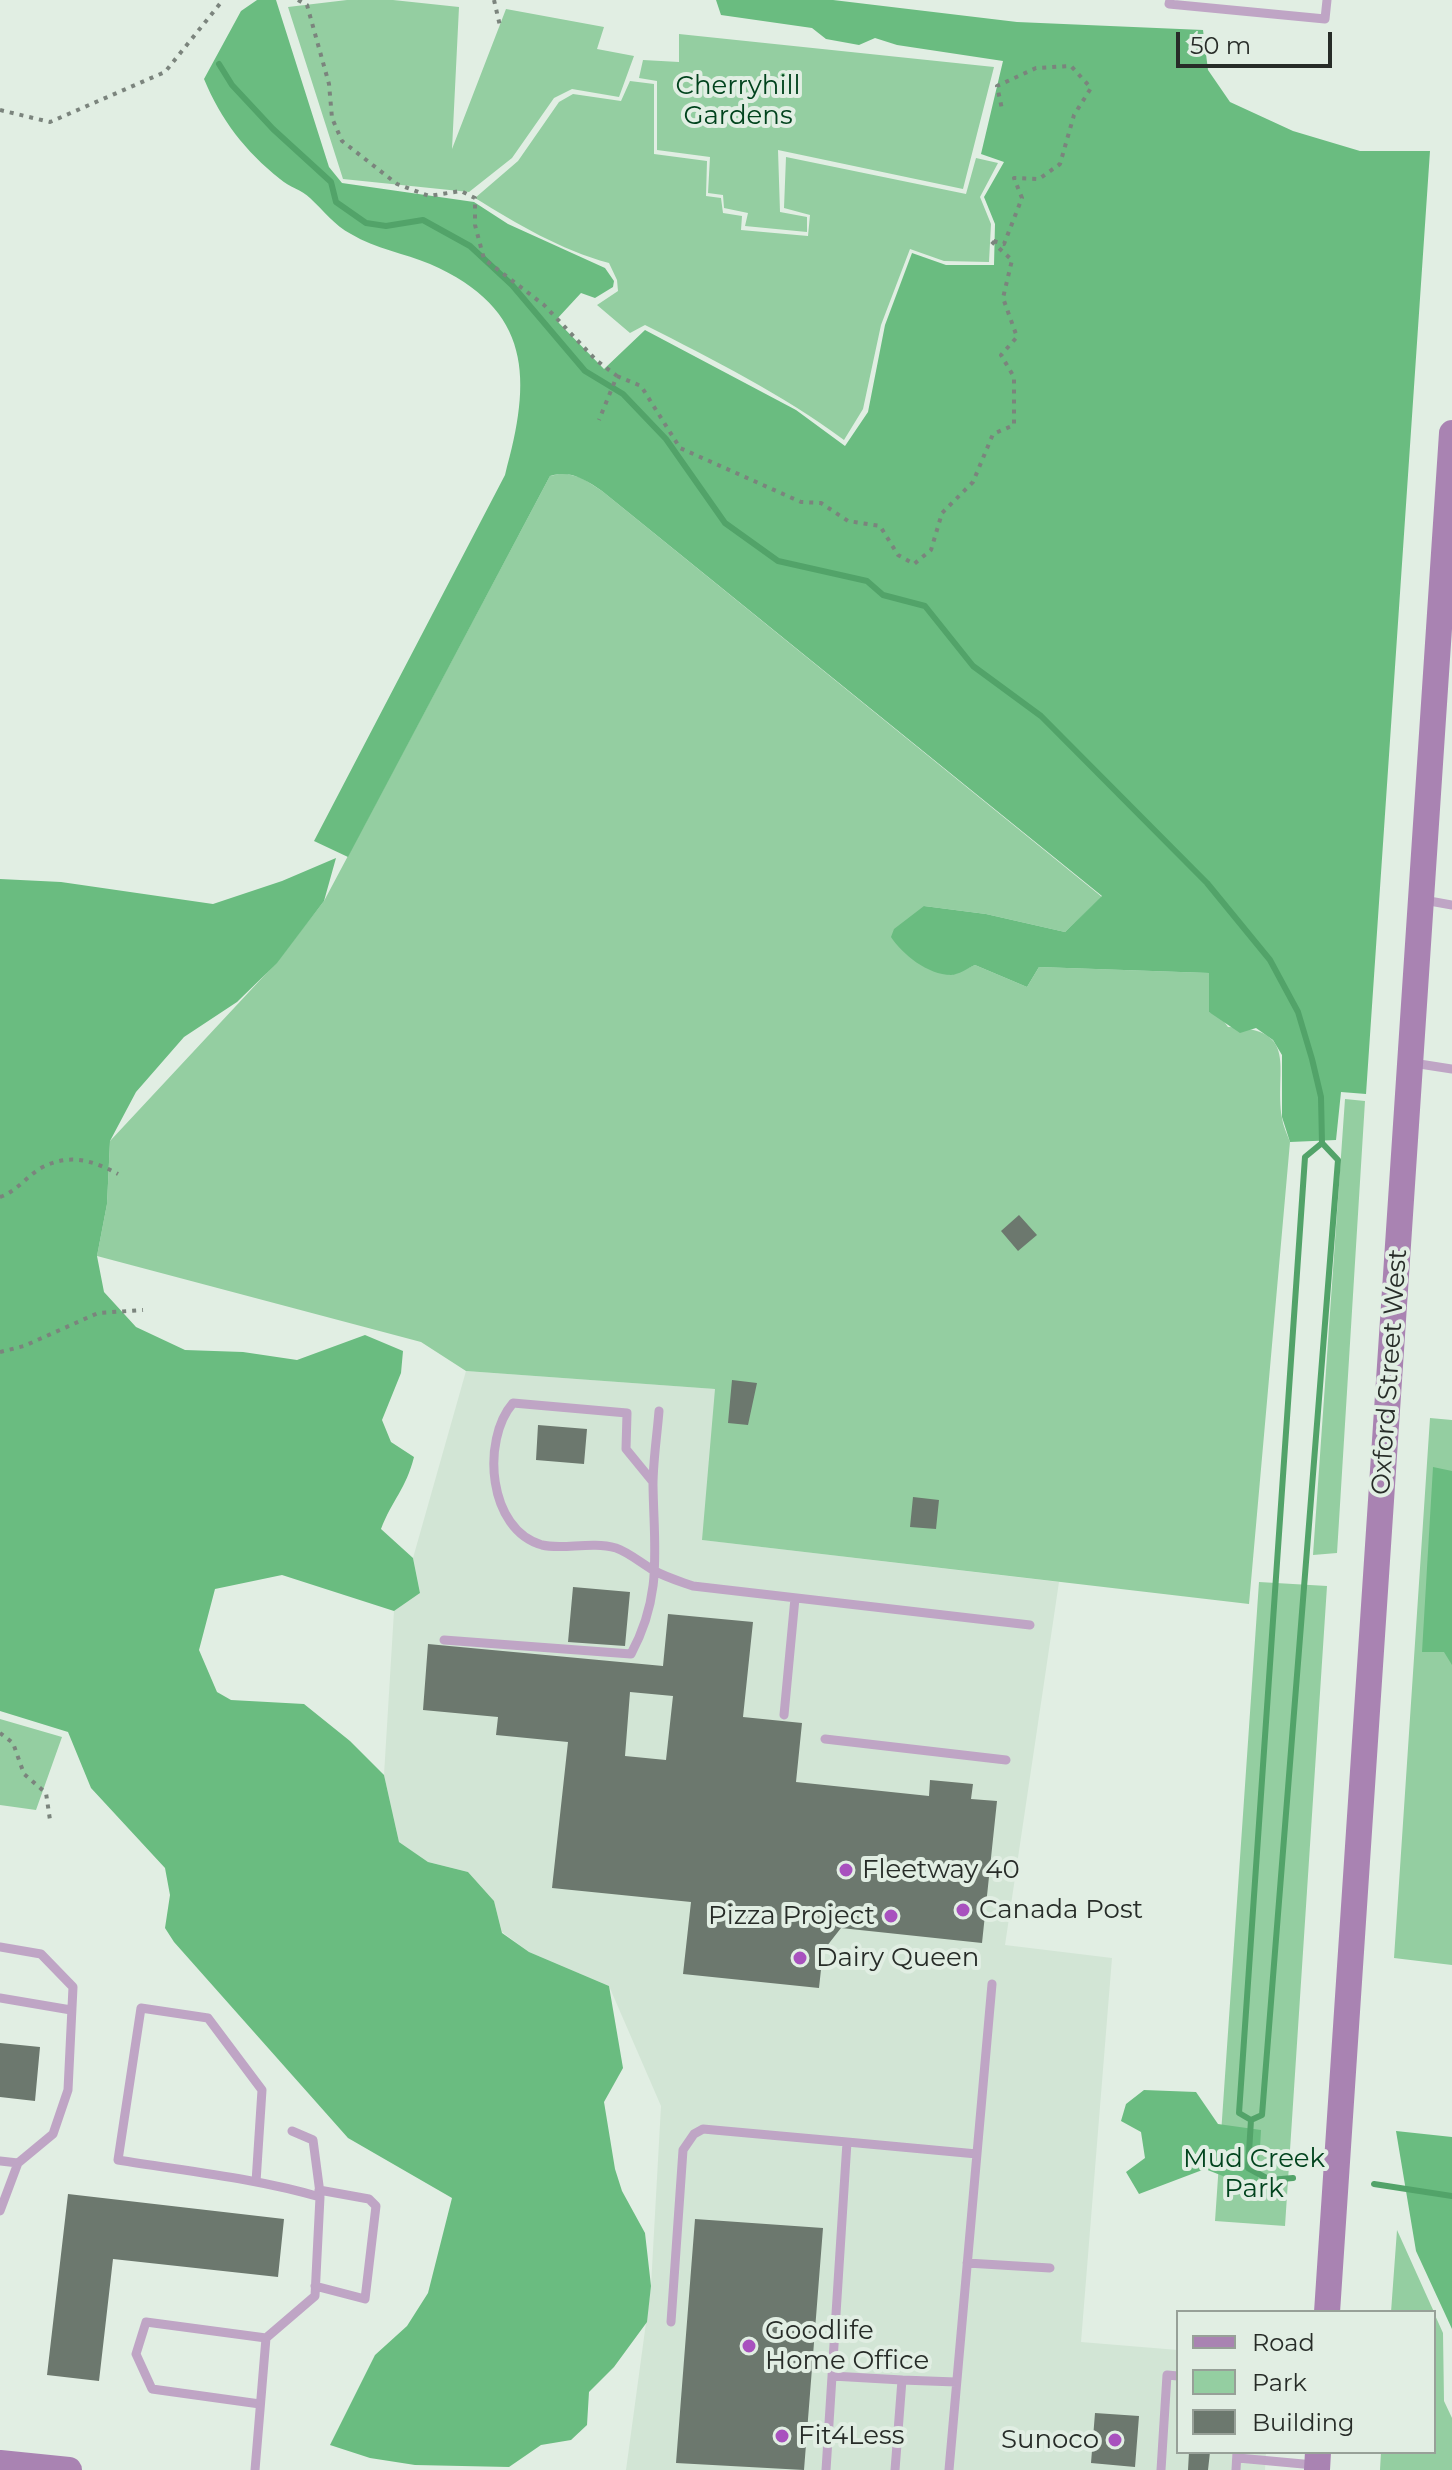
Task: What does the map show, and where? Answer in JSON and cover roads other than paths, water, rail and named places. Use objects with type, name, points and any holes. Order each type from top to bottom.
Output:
[{"type":"main road","name":"Oxford Street West","points":[[1327,2310],[1421,900],[1442,743],[1452,433]]},
{"type":"main road","points":[[0,2463],[69,2470]]},
{"type":"lane","points":[[1170,0],[1169,4],[1325,19],[1327,0]]},
{"type":"lane","points":[[1421,900],[1452,905]]},
{"type":"lane","points":[[1410,1062],[1452,1069]]},
{"type":"lane","points":[[653,1482],[626,1449],[627,1413],[513,1403],[505,1411],[497,1435],[493,1479],[505,1520],[541,1545],[581,1543],[617,1548],[657,1572],[693,1586],[1030,1625]]},
{"type":"lane","points":[[444,1640],[631,1654],[650,1614],[657,1572],[653,1482],[659,1411]]},
{"type":"lane","points":[[784,1715],[795,1598]]},
{"type":"lane","points":[[825,1739],[1006,1760]]},
{"type":"lane","points":[[0,1947],[41,1954],[73,1987],[68,2090],[53,2134],[18,2163],[0,2211]]},
{"type":"lane","points":[[949,2470],[992,1984]]},
{"type":"lane","points":[[0,1998],[71,2010]]},
{"type":"lane","points":[[256,2182],[262,2090],[208,2018],[141,2008],[118,2160],[320,2194],[369,2199],[376,2206],[365,2299],[315,2286]]},
{"type":"lane","points":[[671,2322],[683,2150],[694,2134],[703,2129],[977,2154]]},
{"type":"lane","points":[[255,2470],[266,2338],[315,2296],[320,2194],[313,2140],[292,2131]]},
{"type":"lane","points":[[826,2470],[847,2142]]},
{"type":"lane","points":[[0,2161],[18,2163]]},
{"type":"lane","points":[[967,2263],[1050,2268]]},
{"type":"lane","points":[[260,2404],[152,2389],[136,2354],[146,2322],[266,2338]]},
{"type":"lane","points":[[1161,2470],[1167,2375],[1176,2376]]},
{"type":"lane","points":[[832,2376],[956,2382]]},
{"type":"lane","points":[[895,2470],[902,2380]]},
{"type":"lane","points":[[1236,2470],[1238,2455],[1317,2462]]},
{"type":"waterway","points":[[219,64],[232,85],[273,129],[331,182],[336,202],[366,223],[386,226],[423,220],[470,246],[512,285],[585,371],[623,394],[666,439],[725,523],[778,561],[867,581],[883,595],[925,606],[973,666],[1041,716],[1207,883],[1270,960],[1298,1012],[1321,1097],[1322,1143],[1338,1160],[1262,2115],[1251,2120]]},
{"type":"waterway","points":[[1251,2120],[1239,2113],[1305,1157],[1322,1143]]},
{"type":"waterway","points":[[1251,2120],[1248,2168],[1270,2180],[1293,2178]]},
{"type":"waterway","points":[[1374,2184],[1452,2196]]},
{"type":"place","name":"Fleetway 40","points":[[846,1870]]},
{"type":"place","name":"Canada Post","points":[[963,1910]]},
{"type":"place","name":"Pizza Project","points":[[891,1916]]},
{"type":"place","name":"Dairy Queen","points":[[800,1958]]},
{"type":"place","name":"Goodlife Home Office","points":[[749,2346]]},
{"type":"place","name":"Fit4Less","points":[[782,2436]]},
{"type":"place","name":"Sunoco","points":[[1115,2440]]},
{"type":"park label","name":"Cherryhill Gardens","points":[[738,101]]},
{"type":"park label","name":"Mud Creek Park","points":[[1254,2174]]}]
